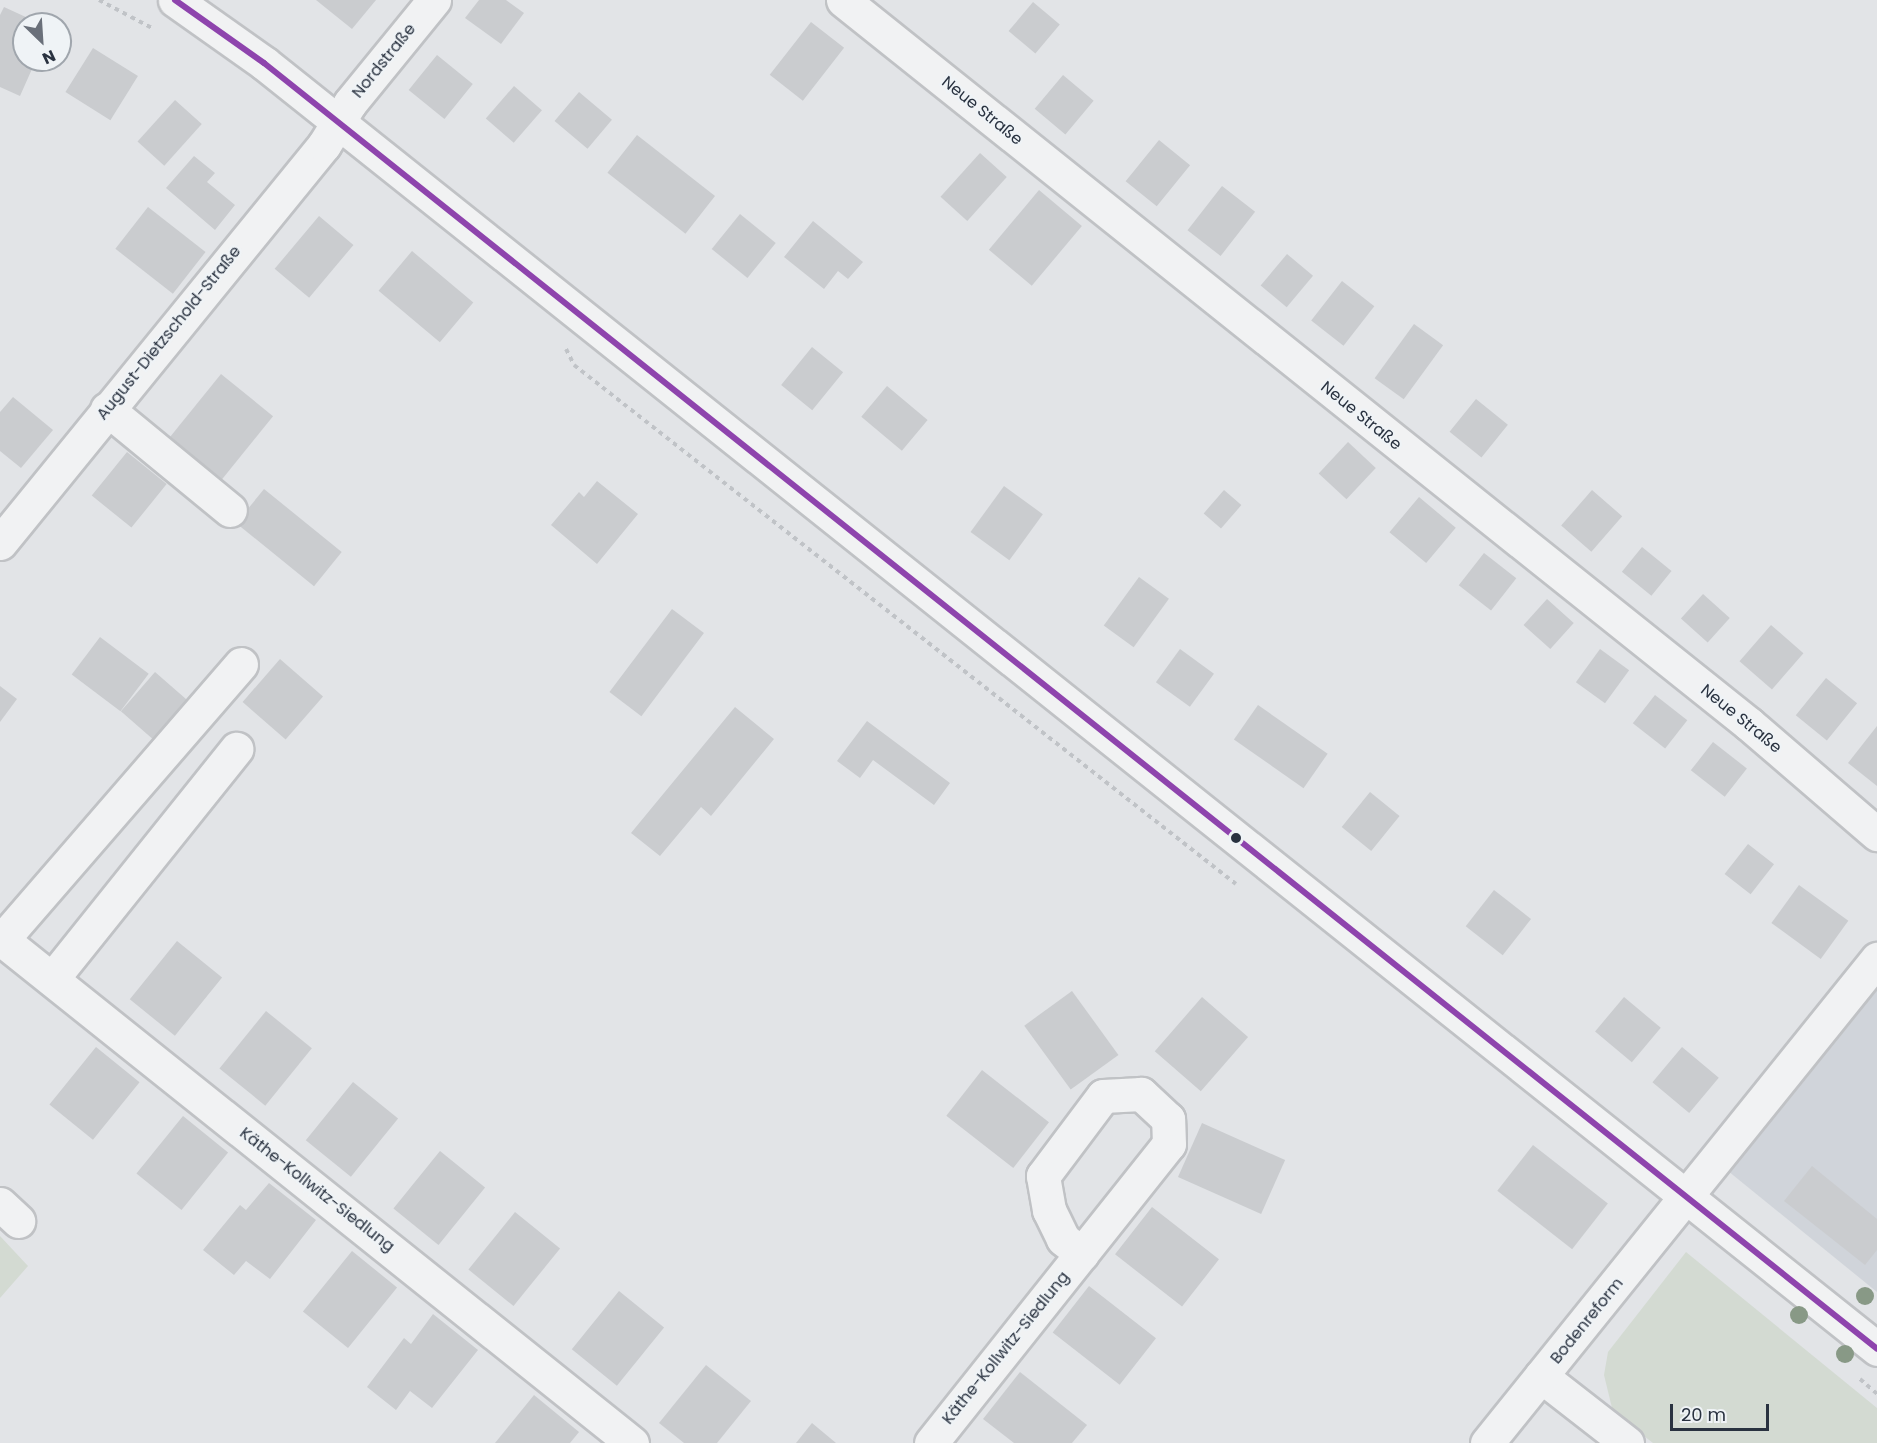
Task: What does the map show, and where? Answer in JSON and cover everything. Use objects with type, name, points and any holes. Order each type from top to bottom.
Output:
[{"type":"street","points":[[174,0],[233,39],[1877,1349]]},
{"type":"street","name":"Nordstraße","points":[[337,124],[434,0]]},
{"type":"street","name":"Neue Straße","points":[[843,0],[1749,724],[1877,834]]},
{"type":"street","name":"August-Dietzschold-Straße","points":[[0,543],[337,124]]},
{"type":"street","points":[[107,409],[230,510]]},
{"type":"street","points":[[1,939],[241,664]]},
{"type":"street","points":[[52,978],[236,749]]},
{"type":"street","name":"Käthe-Kollwitz-Siedlung","points":[[1,939],[632,1443]]},
{"type":"street","points":[[1686,1198],[1877,959]]},
{"type":"street","name":"Käthe-Kollwitz-Siedlung","points":[[931,1443],[1082,1254],[1169,1144],[1168,1119],[1141,1094],[1103,1096],[1043,1176],[1048,1210],[1063,1239],[1082,1254]]},
{"type":"street","name":"Bodenreform","points":[[1487,1443],[1686,1198]]},
{"type":"street","points":[[1541,1376],[1627,1443]]},
{"type":"shaded area","points":[[1877,989],[1877,1292],[1728,1171]]},
{"type":"shaded area","points":[[0,1236],[28,1266],[0,1298]]},
{"type":"shaded area","points":[[1686,1252],[1877,1408],[1877,1443],[1653,1443],[1613,1412],[1604,1375],[1608,1352]]},
{"type":"building","points":[[316,0],[376,0],[352,29]]},
{"type":"building","points":[[479,0],[506,0],[524,13],[501,44],[465,18]]},
{"type":"building","points":[[1033,2],[1060,24],[1035,54],[1009,31]]},
{"type":"building","points":[[4,7],[15,12],[12,12],[12,72],[31,72],[20,96],[0,87],[0,15]]},
{"type":"building","points":[[811,22],[844,48],[803,101],[770,75]]},
{"type":"building","points":[[93,48],[138,76],[110,120],[65,92]]},
{"type":"building","points":[[437,55],[473,84],[444,119],[409,90]]},
{"type":"building","points":[[1063,75],[1094,101],[1065,134],[1035,109]]},
{"type":"building","points":[[514,86],[542,110],[514,143],[486,118]]},
{"type":"building","points":[[579,92],[612,120],[588,149],[555,121]]},
{"type":"building","points":[[175,100],[202,124],[164,166],[138,142]]},
{"type":"building","points":[[637,135],[715,196],[685,234],[607,173]]},
{"type":"building","points":[[1159,140],[1190,165],[1157,206],[1126,181]]},
{"type":"building","points":[[980,153],[1007,177],[967,221],[941,197]]},
{"type":"building","points":[[194,156],[215,173],[207,182],[235,205],[215,230],[166,188]]},
{"type":"building","points":[[1222,186],[1255,212],[1221,256],[1188,230]]},
{"type":"building","points":[[1039,190],[1082,226],[1032,286],[989,250]]},
{"type":"building","points":[[148,207],[206,252],[173,294],[115,249]]},
{"type":"building","points":[[740,214],[776,243],[747,278],[712,249]]},
{"type":"building","points":[[319,216],[353,245],[309,298],[275,269]]},
{"type":"building","points":[[813,221],[863,262],[848,279],[838,271],[824,289],[784,257]]},
{"type":"building","points":[[412,251],[473,302],[440,342],[379,291]]},
{"type":"building","points":[[1287,254],[1313,276],[1287,307],[1261,285]]},
{"type":"building","points":[[1342,281],[1374,306],[1344,346],[1311,320]]},
{"type":"building","points":[[1414,324],[1443,345],[1404,399],[1375,378]]},
{"type":"building","points":[[812,347],[843,372],[812,410],[781,385]]},
{"type":"building","points":[[221,374],[273,416],[221,480],[169,438]]},
{"type":"building","points":[[887,386],[928,420],[902,451],[861,417]]},
{"type":"building","points":[[13,397],[53,430],[21,468],[0,451],[0,412]]},
{"type":"building","points":[[1476,399],[1508,425],[1481,457],[1450,432]]},
{"type":"building","points":[[1348,442],[1376,468],[1346,499],[1319,473]]},
{"type":"building","points":[[127,452],[167,484],[131,528],[92,496]]},
{"type":"building","points":[[597,481],[638,514],[597,564],[551,525],[579,492],[584,497]]},
{"type":"building","points":[[1004,486],[1043,514],[1009,560],[970,532]]},
{"type":"building","points":[[264,489],[342,552],[314,586],[236,523]]},
{"type":"building","points":[[1224,490],[1241,505],[1221,528],[1204,513]]},
{"type":"building","points":[[1592,490],[1622,516],[1591,552],[1561,525]]},
{"type":"building","points":[[1419,497],[1456,528],[1426,563],[1389,532]]},
{"type":"building","points":[[1642,547],[1672,571],[1651,596],[1622,572]]},
{"type":"building","points":[[1484,553],[1516,578],[1491,611],[1459,585]]},
{"type":"building","points":[[1139,577],[1169,599],[1134,647],[1104,626]]},
{"type":"building","points":[[1703,594],[1730,618],[1708,643],[1681,619]]},
{"type":"building","points":[[1547,599],[1574,623],[1550,649],[1524,625]]},
{"type":"building","points":[[672,609],[704,633],[641,716],[609,692]]},
{"type":"building","points":[[1771,625],[1803,653],[1772,689],[1740,661]]},
{"type":"building","points":[[100,637],[149,674],[120,711],[72,675]]},
{"type":"building","points":[[1180,649],[1214,674],[1190,707],[1156,682]]},
{"type":"building","points":[[1600,649],[1629,670],[1605,703],[1576,682]]},
{"type":"building","points":[[280,659],[323,696],[286,739],[243,702]]},
{"type":"building","points":[[155,672],[192,704],[158,743],[121,711]]},
{"type":"building","points":[[1826,678],[1857,703],[1827,740],[1796,715]]},
{"type":"building","points":[[0,686],[17,699],[0,722]]},
{"type":"building","points":[[1655,695],[1687,720],[1665,749],[1633,723]]},
{"type":"building","points":[[1258,705],[1328,754],[1304,788],[1234,739]]},
{"type":"building","points":[[735,707],[774,739],[711,816],[701,807],[660,856],[631,833]]},
{"type":"building","points":[[867,721],[950,783],[934,805],[873,760],[860,778],[837,761]]},
{"type":"building","points":[[1877,726],[1877,786],[1848,763]]},
{"type":"building","points":[[1713,742],[1747,768],[1725,797],[1691,770]]},
{"type":"building","points":[[1370,792],[1400,816],[1371,851],[1342,827]]},
{"type":"building","points":[[1748,844],[1774,864],[1751,894],[1725,874]]},
{"type":"building","points":[[1799,885],[1848,921],[1821,959],[1771,923]]},
{"type":"building","points":[[1494,890],[1531,919],[1503,955],[1466,926]]},
{"type":"building","points":[[177,941],[222,978],[175,1036],[130,999]]},
{"type":"building","points":[[1072,991],[1118,1055],[1071,1090],[1024,1026]]},
{"type":"building","points":[[1202,997],[1248,1037],[1201,1091],[1155,1051]]},
{"type":"building","points":[[1624,997],[1661,1028],[1632,1062],[1595,1031]]},
{"type":"building","points":[[266,1011],[312,1048],[265,1106],[219,1069]]},
{"type":"building","points":[[96,1047],[140,1082],[93,1140],[49,1105]]},
{"type":"building","points":[[1682,1047],[1719,1078],[1689,1113],[1652,1082]]},
{"type":"building","points":[[982,1070],[1049,1122],[1013,1168],[946,1116]]},
{"type":"building","points":[[353,1082],[398,1119],[351,1177],[306,1140]]},
{"type":"building","points":[[183,1116],[228,1153],[182,1210],[136,1174]]},
{"type":"building","points":[[1202,1123],[1285,1160],[1261,1214],[1178,1177]]},
{"type":"building","points":[[1533,1145],[1608,1203],[1572,1249],[1497,1191]]},
{"type":"building","points":[[440,1151],[485,1188],[439,1245],[393,1209]]},
{"type":"building","points":[[1812,1166],[1877,1219],[1877,1250],[1865,1265],[1784,1201]]},
{"type":"building","points":[[269,1183],[316,1220],[270,1279],[246,1261],[234,1275],[203,1250],[240,1205],[246,1210]]},
{"type":"building","points":[[1152,1207],[1219,1259],[1182,1307],[1115,1254]]},
{"type":"building","points":[[515,1212],[560,1249],[514,1306],[468,1270]]},
{"type":"building","points":[[352,1251],[397,1288],[348,1348],[303,1312]]},
{"type":"building","points":[[1089,1286],[1156,1338],[1120,1385],[1053,1332]]},
{"type":"building","points":[[619,1291],[664,1328],[617,1386],[572,1349]]},
{"type":"building","points":[[433,1314],[478,1350],[432,1408],[410,1391],[396,1410],[367,1387],[404,1338],[411,1344]]},
{"type":"building","points":[[706,1365],[751,1401],[717,1443],[684,1443],[659,1423]]},
{"type":"building","points":[[1020,1372],[1087,1425],[1072,1443],[1014,1443],[983,1419]]},
{"type":"building","points":[[534,1395],[579,1432],[570,1443],[495,1443]]},
{"type":"building","points":[[812,1423],[836,1443],[796,1443]]},
{"type":"transit line","points":[[175,0],[264,63],[1877,1349]]}]
